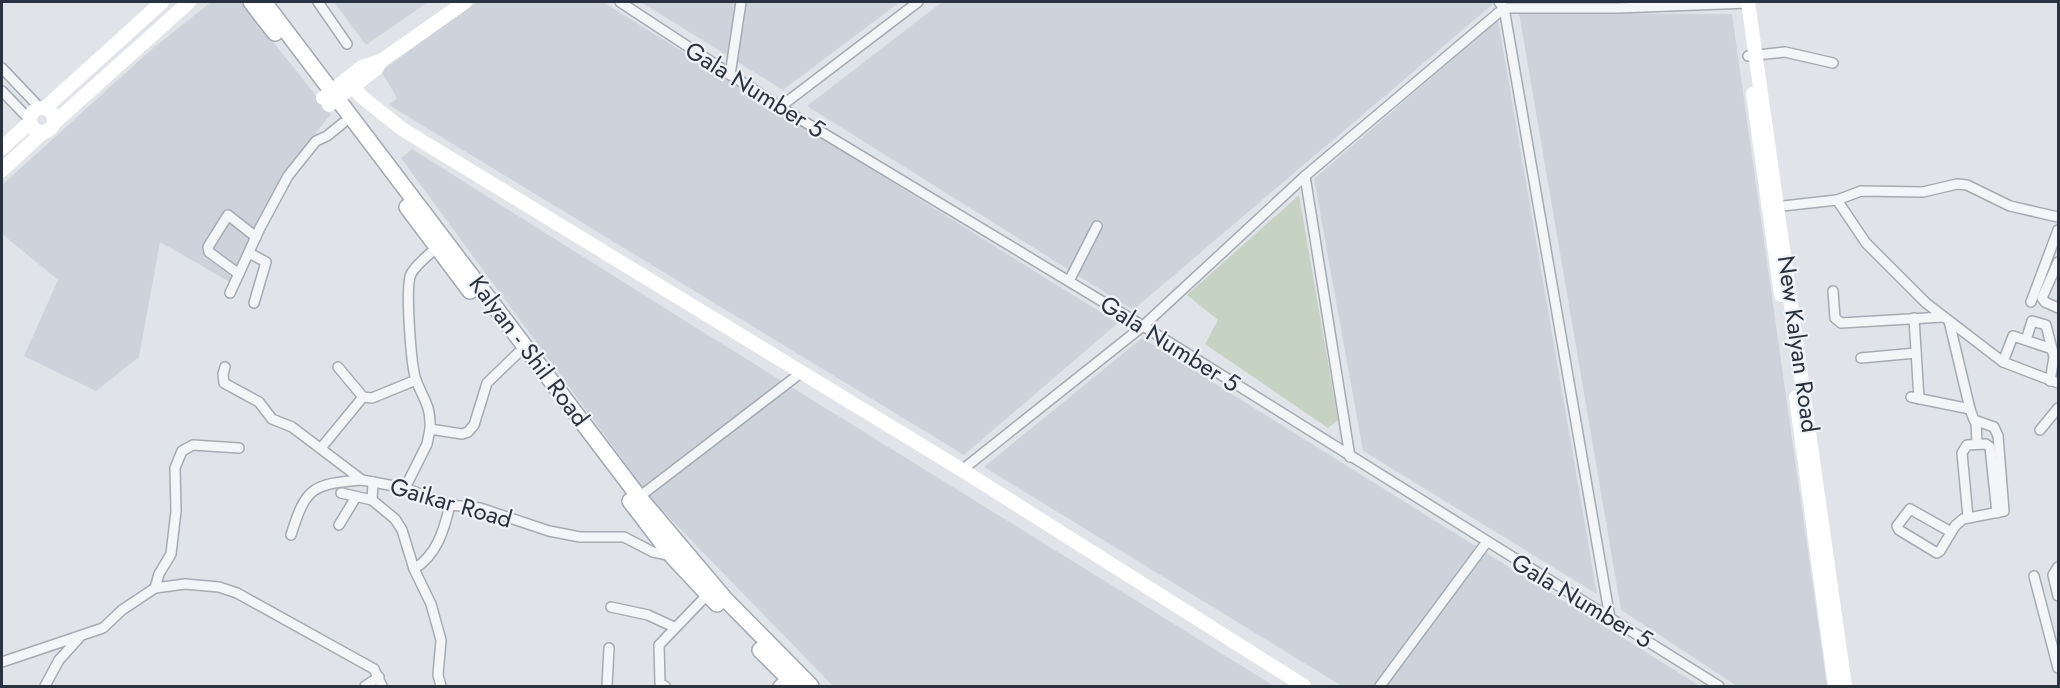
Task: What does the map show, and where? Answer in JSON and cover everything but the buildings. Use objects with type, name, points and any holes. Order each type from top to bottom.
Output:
[{"type":"main road","name":"Kalyan - Shil Road","points":[[251,2],[330,99],[493,312],[639,497],[708,594],[787,683]]},
{"type":"main road","name":"Kalyan - Shil Road","points":[[264,2],[330,99],[343,123],[437,247],[493,312],[518,353],[677,552],[811,687]]},
{"type":"street","points":[[2,148],[29,121],[33,111],[42,108],[162,2]]},
{"type":"street","points":[[2,170],[189,2]]},
{"type":"street","points":[[318,2],[348,44]]},
{"type":"street","points":[[330,99],[350,83],[376,69],[381,61],[465,2]]},
{"type":"street","name":"Gala Number 5","points":[[620,2],[780,107],[1143,326],[1719,687]]},
{"type":"street","points":[[730,75],[741,2]]},
{"type":"street","points":[[780,107],[918,2]]},
{"type":"street","points":[[962,470],[1143,326],[1305,176],[1501,5],[1745,2],[1805,424],[1835,687]]},
{"type":"street","points":[[1501,5],[1610,618]]},
{"type":"street","points":[[132,29],[144,42]]},
{"type":"street","points":[[1752,56],[1785,52],[1833,63]]},
{"type":"street","points":[[2,68],[53,116],[54,123]]},
{"type":"street","points":[[350,83],[362,97],[402,129],[962,470],[1305,687]]},
{"type":"street","points":[[2,91],[29,121],[34,130],[42,133]]},
{"type":"street","points":[[230,293],[288,176],[316,141],[327,136],[343,123]]},
{"type":"street","points":[[1305,176],[1350,457]]},
{"type":"street","points":[[1774,207],[1837,200],[1861,191],[1923,192],[1957,184],[1966,185],[2010,206],[2058,217]]},
{"type":"street","points":[[1837,200],[1866,243],[1946,319],[2003,362],[2054,382],[2052,349],[2044,323],[2031,322],[2026,340]]},
{"type":"street","points":[[239,273],[209,252],[208,248],[228,215],[256,237]]},
{"type":"street","points":[[1069,281],[1097,226]]},
{"type":"street","points":[[2031,303],[2058,230]]},
{"type":"street","points":[[405,488],[427,444],[430,429],[430,409],[416,380],[412,361],[407,288],[411,273],[437,247]]},
{"type":"street","points":[[249,253],[266,262],[254,303]]},
{"type":"street","points":[[2058,262],[2042,298],[2045,302],[2058,308]]},
{"type":"street","points":[[1833,291],[1835,318],[1838,322],[1914,318],[1946,319]]},
{"type":"street","points":[[1914,318],[1915,398],[1970,409]]},
{"type":"street","points":[[1946,319],[1970,409],[1976,421],[1977,444]]},
{"type":"street","points":[[2003,362],[2013,336],[2052,349]]},
{"type":"street","points":[[430,429],[462,434],[468,432],[474,425],[488,383],[518,353]]},
{"type":"street","points":[[1861,357],[1916,353]]},
{"type":"street","points":[[338,367],[363,397],[372,398],[416,380]]},
{"type":"street","points":[[225,368],[224,383],[259,402],[272,419],[292,427],[362,480]]},
{"type":"street","points":[[639,497],[802,372]]},
{"type":"street","points":[[321,448],[363,397]]},
{"type":"street","points":[[2040,430],[2058,408]]},
{"type":"street","points":[[1951,532],[1910,509],[1897,526],[1899,530],[1937,553],[1951,532],[1955,526],[1968,517],[2002,512],[2006,505],[1998,436],[1994,427],[1976,421]]},
{"type":"street","name":"New Kalyan Road","points":[[1805,424],[1845,687]]},
{"type":"street","points":[[1968,517],[1962,450],[1967,445],[1977,444],[1990,447],[1997,513]]},
{"type":"street","points":[[155,588],[159,574],[171,554],[176,512],[175,468],[182,451],[193,445],[239,448]]},
{"type":"street","points":[[291,535],[305,497],[326,483],[362,480],[373,482]]},
{"type":"street","name":"Gaikar Road","points":[[440,685],[441,640],[431,604],[414,569],[395,519],[372,500],[373,482],[405,488],[450,505],[480,508],[565,535],[624,537],[652,552],[677,552]]},
{"type":"street","points":[[340,493],[372,500]]},
{"type":"street","points":[[339,525],[356,497]]},
{"type":"street","points":[[414,569],[423,563],[444,533],[450,505]]},
{"type":"street","points":[[1380,687],[1486,543]]},
{"type":"street","points":[[2058,567],[2053,575],[2058,596]]},
{"type":"street","points":[[2034,576],[2058,668]]},
{"type":"street","points":[[2,662],[103,628],[122,610],[155,588],[185,584],[219,587],[237,593],[379,678],[366,687]]},
{"type":"street","points":[[665,687],[660,684],[658,650],[662,640],[708,594]]},
{"type":"street","points":[[611,607],[648,615],[674,627]]},
{"type":"street","points":[[45,687],[59,660],[81,637]]},
{"type":"street","points":[[607,687],[609,648]]},
{"type":"shaded area","points":[[211,2],[241,2],[331,114],[293,162],[230,282],[160,242],[139,357],[96,391],[24,356],[58,280],[2,234],[2,185],[152,49]]},
{"type":"shaded area","points":[[334,2],[428,2],[366,45]]},
{"type":"shaded area","points":[[477,2],[603,2],[1118,323],[964,455],[389,105],[397,98],[381,71]]},
{"type":"shaded area","points":[[641,2],[900,2],[783,90]]},
{"type":"shaded area","points":[[942,2],[1490,2],[1493,4],[1133,310],[807,106]]},
{"type":"shaded area","points":[[1519,13],[1732,14],[1827,686],[1737,686],[1621,610]]},
{"type":"shaded area","points":[[1498,20],[1597,594],[1363,451],[1314,179]]},
{"type":"shaded area","points":[[412,149],[1274,686],[833,686],[652,500],[401,158]]},
{"type":"shaded area","points":[[1142,338],[1700,686],[1342,686],[984,467]]},
{"type":"green space","points":[[1299,195],[1338,420],[1328,428],[1205,344],[1218,320],[1187,295]]}]
